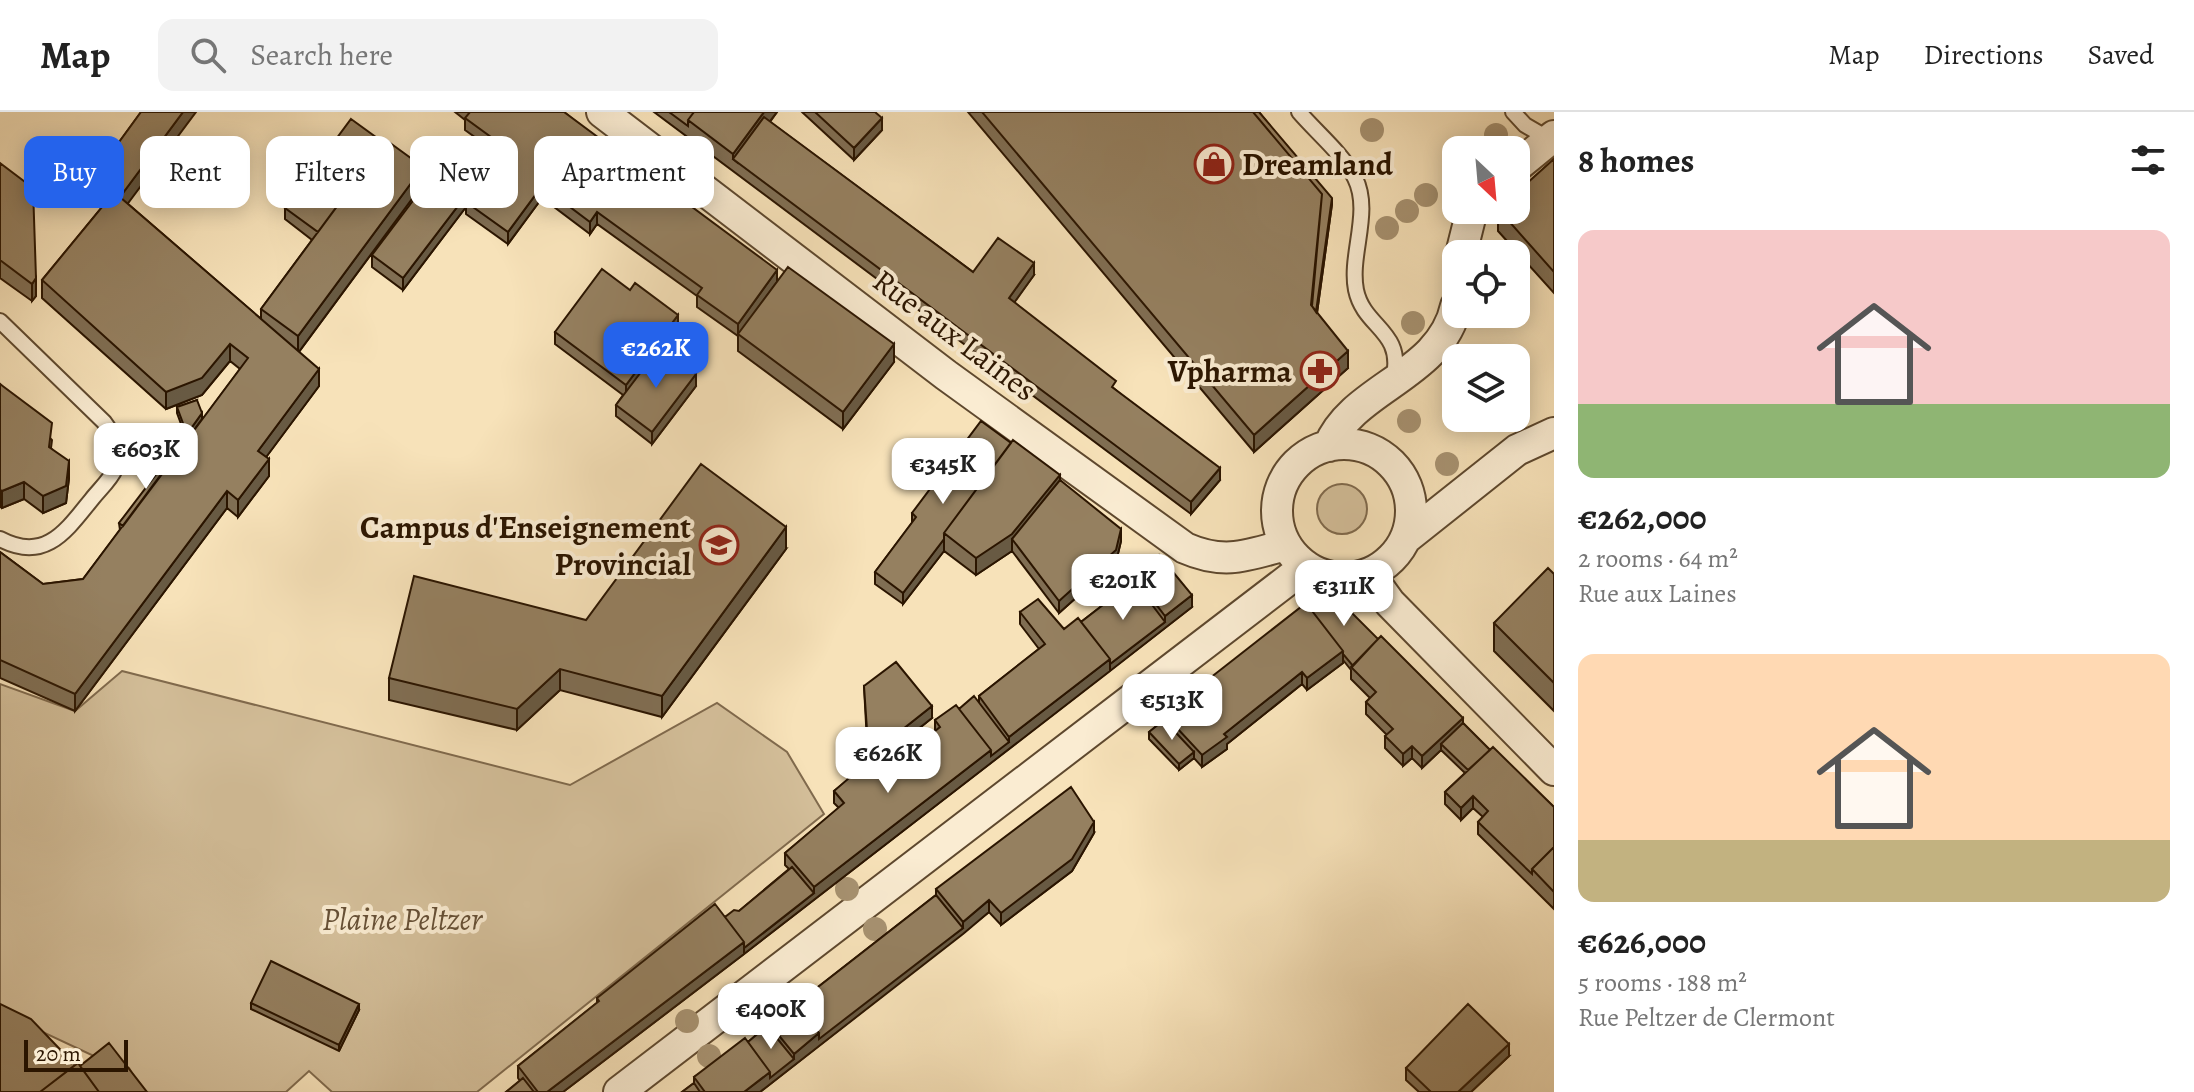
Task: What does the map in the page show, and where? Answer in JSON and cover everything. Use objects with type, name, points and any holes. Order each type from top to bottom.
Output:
[{"type":"street","name":"Rue aux Laines","points":[[602,112],[946,375],[1185,548],[1210,559],[1296,555]]},
{"type":"street","points":[[1530,156],[1552,138]]},
{"type":"street","points":[[1329,446],[1342,424],[1435,348],[1450,328]]},
{"type":"street","points":[[1405,539],[1410,503],[1396,469],[1366,448],[1329,446],[1310,453],[1294,466],[1282,484],[1277,518],[1296,555],[1337,578],[1369,574],[1384,565],[1405,539],[1517,450],[1554,433]]},
{"type":"street","points":[[619,1092],[1296,555]]},
{"type":"street","points":[[1369,574],[1390,603],[1554,770]]},
{"type":"lane","points":[[1299,112],[1350,170],[1361,196],[1355,287],[1367,313],[1393,343],[1397,360],[1392,385]]},
{"type":"lane","points":[[1513,112],[1525,125],[1552,138]]},
{"type":"lane","points":[[0,321],[104,422],[113,434],[117,450],[115,468],[64,534],[46,545],[27,547],[0,539]]},
{"type":"green space","points":[[1342,484],[1359,492],[1367,509],[1359,526],[1342,534],[1325,526],[1317,509],[1325,492]]},
{"type":"green space","name":"Plaine Peltzer","points":[[122,671],[570,785],[717,703],[787,752],[824,814],[477,1092],[332,1092],[309,1071],[286,1092],[143,1092],[129,1068],[113,1065],[0,1012],[0,684],[75,711]]},
{"type":"building","points":[[141,112],[183,112],[165,136],[140,136],[140,170],[124,192],[124,136]]},
{"type":"building","points":[[470,112],[564,112],[596,136],[534,136],[534,197],[508,232],[474,208],[518,208],[518,136],[490,136],[465,118]]},
{"type":"building","points":[[669,112],[694,112],[688,126]]},
{"type":"building","points":[[694,112],[764,112],[733,154],[714,140],[714,136],[709,136],[688,120]]},
{"type":"building","points":[[815,112],[875,112],[882,118],[854,148]]},
{"type":"building","points":[[982,112],[1253,112],[1322,194],[1311,305],[1348,351],[1254,435]]},
{"type":"building","points":[[1253,112],[1259,112],[1332,198],[1316,312],[1312,306],[1322,194]]},
{"type":"building","points":[[764,117],[973,272],[998,238],[1034,263],[1009,298],[1116,381],[1112,387],[1220,468],[1191,502],[733,159]]},
{"type":"building","points":[[351,119],[374,136],[338,136]]},
{"type":"building","points":[[394,146],[410,158],[410,185],[394,206]]},
{"type":"building","points":[[1554,159],[1554,272],[1530,245],[1530,240],[1526,240],[1511,224],[1530,224],[1530,180]]},
{"type":"building","points":[[0,163],[24,181],[24,208],[34,208],[36,278],[32,284],[0,260]]},
{"type":"building","points":[[124,200],[319,369],[258,451],[269,459],[238,500],[227,491],[75,694],[0,660],[0,552],[43,584],[83,579],[248,358],[230,344],[202,378],[166,392],[42,280],[101,208],[124,208]]},
{"type":"building","points":[[410,205],[410,208],[456,208],[403,278],[372,255]]},
{"type":"building","points":[[285,208],[336,208],[318,232]]},
{"type":"building","points":[[336,208],[393,208],[298,336],[261,309]]},
{"type":"building","points":[[571,208],[693,208],[777,270],[738,324],[697,295],[702,288],[597,212],[590,222]]},
{"type":"building","points":[[788,267],[894,344],[843,412],[738,334]]},
{"type":"building","points":[[602,269],[630,290],[635,283],[678,315],[626,385],[555,332]]},
{"type":"building","points":[[660,347],[696,374],[652,432],[616,405]]},
{"type":"building","points":[[0,384],[52,423],[49,447],[69,461],[66,486],[43,496],[24,482],[0,490]]},
{"type":"building","points":[[197,400],[202,413],[187,434],[177,407]]},
{"type":"building","points":[[981,421],[1011,443],[903,593],[875,572],[916,517],[912,513]]},
{"type":"building","points":[[1013,440],[1060,475],[1012,534],[976,558],[944,533]]},
{"type":"building","points":[[170,456],[174,458],[123,526],[119,523]]},
{"type":"building","points":[[701,464],[786,527],[662,696],[560,669],[517,709],[389,678],[414,576],[586,620]]},
{"type":"building","points":[[1060,480],[1121,529],[1116,550],[1059,601],[1012,539]]},
{"type":"building","points":[[1159,555],[1192,595],[1165,616],[1134,575]]},
{"type":"building","points":[[1548,568],[1554,574],[1554,683],[1494,623]]},
{"type":"building","points":[[1134,581],[1165,622],[1110,664],[1110,659],[1081,622]]},
{"type":"building","points":[[1330,597],[1341,602],[1378,639],[1353,666],[1309,607],[1320,599]]},
{"type":"building","points":[[1038,599],[1064,629],[1078,618],[1110,659],[1009,737],[979,696],[1045,644],[1020,612]]},
{"type":"building","points":[[1306,603],[1343,651],[1307,678],[1302,672],[1202,755],[1164,714]]},
{"type":"building","points":[[1381,636],[1463,718],[1422,756],[1412,746],[1403,754],[1385,736],[1393,729],[1366,702],[1376,692],[1351,667]]},
{"type":"building","points":[[896,662],[932,706],[884,744],[867,730],[864,686]]},
{"type":"building","points":[[974,696],[1009,742],[991,756],[991,750],[959,709]]},
{"type":"building","points":[[956,705],[991,750],[814,887],[785,853],[844,803],[834,791],[885,751],[895,763],[940,727],[935,720]]},
{"type":"building","points":[[1164,720],[1194,752],[1179,764],[1149,732]]},
{"type":"building","points":[[1463,723],[1490,750],[1468,770],[1441,744]]},
{"type":"building","points":[[1493,747],[1554,807],[1554,847],[1532,869],[1532,874],[1478,822],[1488,811],[1473,796],[1461,808],[1445,792]]},
{"type":"building","points":[[1071,787],[1094,822],[1072,859],[1001,913],[989,900],[963,922],[936,889]]},
{"type":"building","points":[[1554,847],[1554,892],[1532,869]]},
{"type":"building","points":[[792,867],[814,893],[744,948],[744,942],[725,917],[734,910],[739,911]]},
{"type":"building","points":[[936,895],[963,928],[819,1039],[819,1033],[795,1005]]},
{"type":"building","points":[[715,904],[744,942],[547,1092],[538,1092],[518,1066]]},
{"type":"building","points":[[271,961],[359,1004],[339,1045],[251,1003]]},
{"type":"building","points":[[792,1002],[819,1033],[794,1054],[767,1021]]},
{"type":"building","points":[[0,1004],[31,1019],[75,1065],[40,1092],[0,1092]]},
{"type":"building","points":[[1468,1004],[1509,1044],[1458,1092],[1431,1092],[1406,1068]]},
{"type":"building","points":[[767,1026],[794,1059],[770,1078],[770,1072],[748,1042]]},
{"type":"building","points":[[745,1038],[770,1072],[744,1092],[705,1092],[694,1077]]},
{"type":"building","points":[[109,1043],[147,1092],[99,1092],[80,1066]]},
{"type":"building","points":[[78,1063],[99,1092],[40,1092]]},
{"type":"building","points":[[523,1078],[534,1092],[506,1092]]},
{"type":"building","points":[[694,1083],[700,1092],[682,1092]]},
{"type":"place","name":"Dreamland","points":[[1214,164]]},
{"type":"place","name":"Vpharma","points":[[1320,371]]},
{"type":"place","name":"Campus d'Enseignement Provincial","points":[[719,545]]}]
